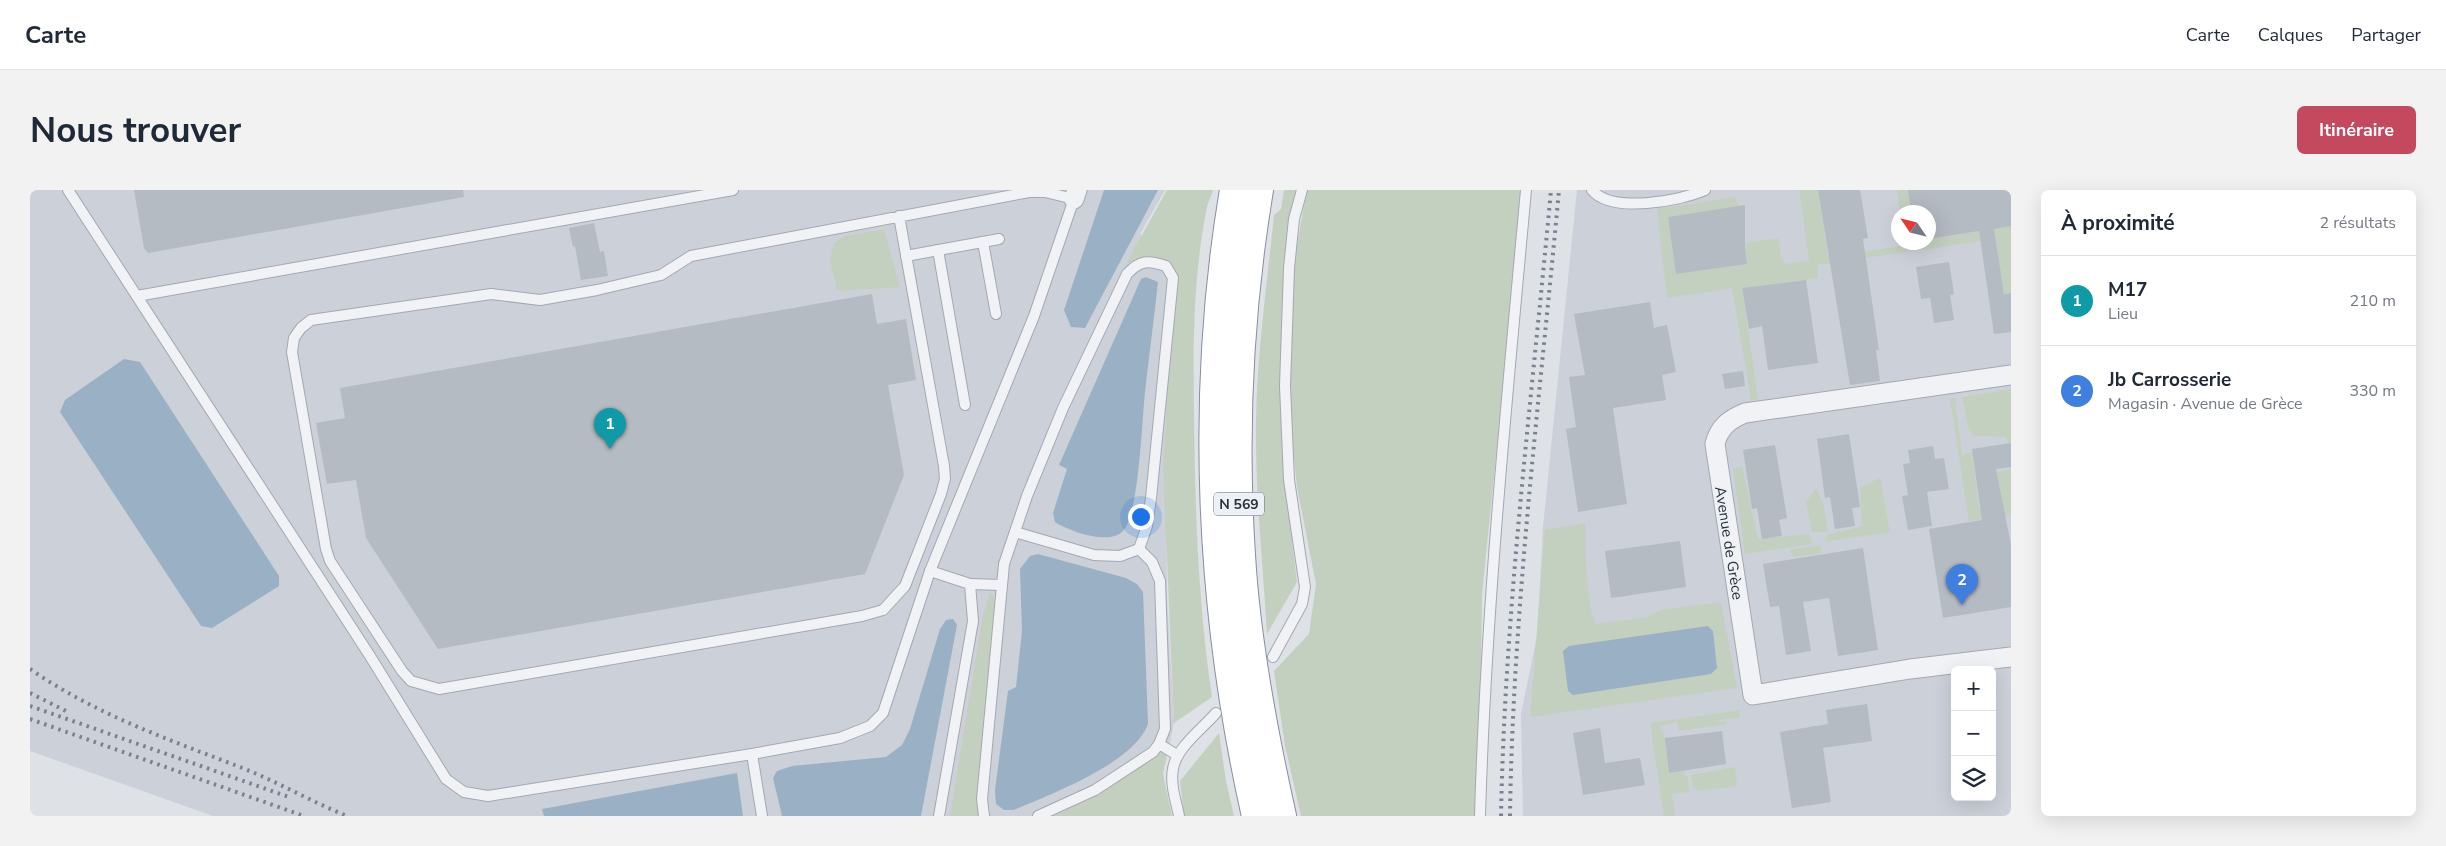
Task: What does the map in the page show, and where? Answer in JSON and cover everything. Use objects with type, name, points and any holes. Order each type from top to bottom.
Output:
[{"type":"highway","name":"N 569","points":[[1234,190],[1226,238],[1216,345],[1212,445],[1217,563],[1228,660],[1243,757],[1256,816]]},
{"type":"highway","name":"N 569","points":[[1259,190],[1250,241],[1240,346],[1238,444],[1241,556],[1252,652],[1268,756],[1282,816]]},
{"type":"street","name":"Avenue de Grèce","points":[[2011,375],[1745,412],[1720,429],[1715,444],[1753,695],[1910,669],[2011,657]]},
{"type":"lane","points":[[68,190],[370,656],[446,779],[464,792],[488,796],[840,738],[870,726],[884,712],[930,571],[1034,316],[1076,195],[1029,192],[899,216],[691,256],[661,274],[597,290],[540,300],[491,294],[311,320],[301,328],[294,338],[292,352],[326,549],[330,561],[402,671],[411,681],[439,689],[862,616],[883,610],[905,586],[941,494],[945,479],[899,216]]},
{"type":"lane","points":[[137,296],[733,190]]},
{"type":"lane","points":[[1272,657],[1302,604],[1305,587],[1289,480],[1285,386],[1289,268],[1294,219],[1302,190]]},
{"type":"lane","points":[[1480,816],[1482,732],[1492,579],[1526,190]]},
{"type":"lane","points":[[1592,190],[1597,196],[1624,202],[1651,203],[1705,190]]},
{"type":"lane","points":[[906,256],[999,238]]},
{"type":"lane","points":[[983,242],[996,314]]},
{"type":"lane","points":[[938,250],[965,406]]},
{"type":"lane","points":[[984,816],[982,799],[1004,564],[1063,408],[1127,274],[1136,264],[1153,262],[1166,266],[1172,278],[1151,498],[1147,526],[1139,549]]},
{"type":"lane","points":[[1015,532],[1094,554],[1120,556],[1139,549]]},
{"type":"lane","points":[[1038,816],[1095,790],[1153,752],[1159,744],[1164,729],[1165,706],[1160,581],[1152,562],[1139,549]]},
{"type":"lane","points":[[930,571],[970,584],[1002,585]]},
{"type":"lane","points":[[939,816],[973,621],[970,584]]},
{"type":"lane","points":[[1178,816],[1173,787],[1173,769],[1177,755],[1216,713]]},
{"type":"lane","points":[[1159,744],[1177,755]]},
{"type":"lane","points":[[752,754],[762,816]]},
{"type":"shaded area","points":[[30,190],[1165,190],[1140,234],[1187,252],[1166,466],[1167,597],[1174,721],[1170,744],[1164,753],[1149,800],[1137,816],[213,816],[30,751]]},
{"type":"shaded area","points":[[1577,190],[2011,190],[2011,816],[1523,816],[1521,714],[1537,636],[1543,527]]},
{"type":"green space","points":[[1167,190],[1213,190],[1207,207],[1202,233],[1196,285],[1194,362],[1195,486],[1198,556],[1203,627],[1212,697],[1174,723],[1163,466],[1175,277],[1165,264],[1156,257],[1145,257],[1127,262]]},
{"type":"green space","points":[[1284,190],[1297,190],[1289,217],[1285,255],[1281,361],[1284,474],[1297,582],[1267,634],[1257,475],[1256,422],[1258,370],[1274,215],[1281,209]]},
{"type":"green space","points":[[1307,190],[1523,190],[1482,594],[1475,816],[1301,816],[1285,746],[1274,671],[1309,634],[1316,584],[1297,487],[1289,411],[1295,255]]},
{"type":"green space","points":[[1799,190],[1818,190],[1828,256],[1891,248],[1891,250],[1920,250],[1817,265],[1818,278],[1742,288],[1758,399],[1751,400],[1732,288],[1667,298],[1657,209],[1735,197],[1739,206],[1668,217],[1677,274],[1747,264],[1745,243],[1778,238],[1782,261],[1786,264],[1809,260]]},
{"type":"green space","points":[[1897,190],[1908,190],[1910,205],[1899,205]]},
{"type":"green space","points":[[2011,226],[2011,293],[2004,294],[1995,239],[1936,248],[1936,238]]},
{"type":"green space","points":[[884,229],[900,287],[837,291],[830,260],[834,243],[845,236]]},
{"type":"green space","points":[[2011,389],[2011,443],[2008,443],[2006,437],[1974,436],[1969,429],[1962,397]]},
{"type":"green space","points":[[1955,398],[1962,455],[1972,452],[1979,508],[2003,506],[1997,472],[2011,469],[2011,515],[1969,521],[1950,399]]},
{"type":"green space","points":[[1742,466],[1758,539],[1809,534],[1812,544],[1745,554],[1733,469]]},
{"type":"green space","points":[[1880,478],[1890,532],[1825,542],[1827,535],[1862,526],[1860,487]]},
{"type":"green space","points":[[1816,488],[1823,503],[1828,532],[1812,532],[1806,502]]},
{"type":"green space","points":[[1585,523],[1589,599],[1595,624],[1648,617],[1660,610],[1721,602],[1737,688],[1530,717],[1545,530]]},
{"type":"green space","points":[[1820,545],[1822,553],[1794,557],[1789,550]]},
{"type":"green space","points":[[990,592],[996,601],[978,808],[979,816],[950,816],[982,620]]},
{"type":"green space","points":[[1739,710],[1740,718],[1718,720],[1719,722],[1727,721],[1727,724],[1679,731],[1677,722],[1660,726],[1665,738],[1669,773],[1685,771],[1685,776],[1688,776],[1689,792],[1672,794],[1675,816],[1664,816],[1650,723]]},
{"type":"green space","points":[[1219,733],[1226,781],[1234,816],[1184,816],[1180,781]]},
{"type":"green space","points":[[1160,752],[1167,755],[1163,774],[1172,816],[1047,816],[1093,794]]},
{"type":"green space","points":[[1735,767],[1737,786],[1697,791],[1693,787],[1691,775]]},
{"type":"water","points":[[1104,190],[1158,190],[1085,328],[1071,327],[1064,310]]},
{"type":"water","points":[[1146,277],[1158,282],[1145,392],[1139,466],[1133,506],[1123,531],[1108,537],[1089,536],[1055,522],[1053,513],[1067,469],[1059,465],[1141,279]]},
{"type":"water","points":[[124,359],[140,362],[279,576],[279,586],[212,628],[201,626],[60,412],[65,400]]},
{"type":"water","points":[[1038,554],[1126,578],[1137,584],[1143,592],[1148,724],[1140,738],[1126,752],[1090,776],[1014,810],[1004,810],[996,804],[995,790],[1008,691],[1016,687],[1022,631],[1020,569],[1030,556]]},
{"type":"water","points":[[953,619],[957,625],[921,816],[782,816],[773,778],[777,771],[792,766],[886,757],[902,745],[910,729],[940,629],[946,620]]},
{"type":"water","points":[[1708,626],[1713,631],[1717,668],[1711,674],[1573,695],[1568,691],[1563,651],[1569,646]]},
{"type":"water","points":[[737,773],[743,816],[544,816],[542,809]]},
{"type":"building","points":[[134,190],[463,190],[464,197],[148,253],[144,248]]},
{"type":"building","points":[[1818,190],[1860,190],[1868,238],[1863,239],[1879,350],[1876,350],[1880,381],[1850,385]]},
{"type":"building","points":[[1908,190],[2011,190],[2011,226],[1994,229],[2004,294],[2011,293],[2011,332],[1994,334],[1979,231],[1936,238],[1936,205],[1910,205]]},
{"type":"building","points":[[1745,205],[1747,264],[1676,274],[1668,217]]},
{"type":"building","points":[[594,223],[600,252],[604,251],[608,276],[581,280],[575,246],[573,247],[569,228]]},
{"type":"building","points":[[1949,262],[1954,294],[1950,295],[1954,320],[1934,323],[1930,298],[1921,299],[1916,267]]},
{"type":"building","points":[[1806,280],[1818,363],[1768,370],[1762,326],[1749,329],[1742,288]]},
{"type":"building","points":[[872,294],[877,324],[906,319],[916,380],[888,385],[904,475],[865,574],[438,649],[366,538],[356,480],[327,484],[316,423],[345,418],[340,388]]},
{"type":"building","points":[[1650,302],[1654,328],[1667,325],[1676,372],[1662,375],[1666,400],[1613,408],[1627,504],[1578,512],[1566,429],[1576,427],[1569,377],[1585,375],[1574,314]]},
{"type":"building","points":[[1743,371],[1745,386],[1725,389],[1722,374]]},
{"type":"building","points":[[1849,434],[1860,507],[1852,508],[1855,526],[1835,529],[1830,497],[1825,498],[1817,439]]},
{"type":"building","points":[[2011,443],[2011,467],[1996,469],[2011,545],[2011,607],[1943,618],[1929,529],[1982,520],[1972,449]]},
{"type":"building","points":[[1775,445],[1787,518],[1779,520],[1782,536],[1762,539],[1757,508],[1752,509],[1743,450]]},
{"type":"building","points":[[1933,446],[1935,459],[1944,458],[1949,489],[1927,492],[1932,526],[1908,530],[1902,496],[1908,495],[1903,464],[1910,463],[1908,450]]},
{"type":"building","points":[[1680,541],[1686,587],[1611,598],[1605,551]]},
{"type":"building","points":[[1863,548],[1878,650],[1838,656],[1829,598],[1803,602],[1811,651],[1786,655],[1779,606],[1770,607],[1763,564]]},
{"type":"building","points":[[1867,704],[1872,741],[1823,748],[1831,802],[1792,808],[1780,732],[1828,724],[1826,710]]},
{"type":"building","points":[[1600,728],[1605,763],[1640,758],[1645,785],[1583,795],[1573,733]]},
{"type":"building","points":[[1722,731],[1726,764],[1669,773],[1665,738]]},
{"type":"railway","points":[[1501,816],[1508,659],[1520,503],[1551,190]]},
{"type":"railway","points":[[1510,816],[1516,659],[1522,581],[1559,190]]},
{"type":"railway","points":[[30,669],[55,685],[106,712],[159,736],[253,773],[347,816]]},
{"type":"railway","points":[[30,693],[70,713]]},
{"type":"railway","points":[[30,706],[289,797]]},
{"type":"railway","points":[[30,719],[304,816]]},
{"type":"place","name":"M17","points":[[610,449]]},
{"type":"place","name":"Jb Carrosserie","points":[[1962,605]]}]
